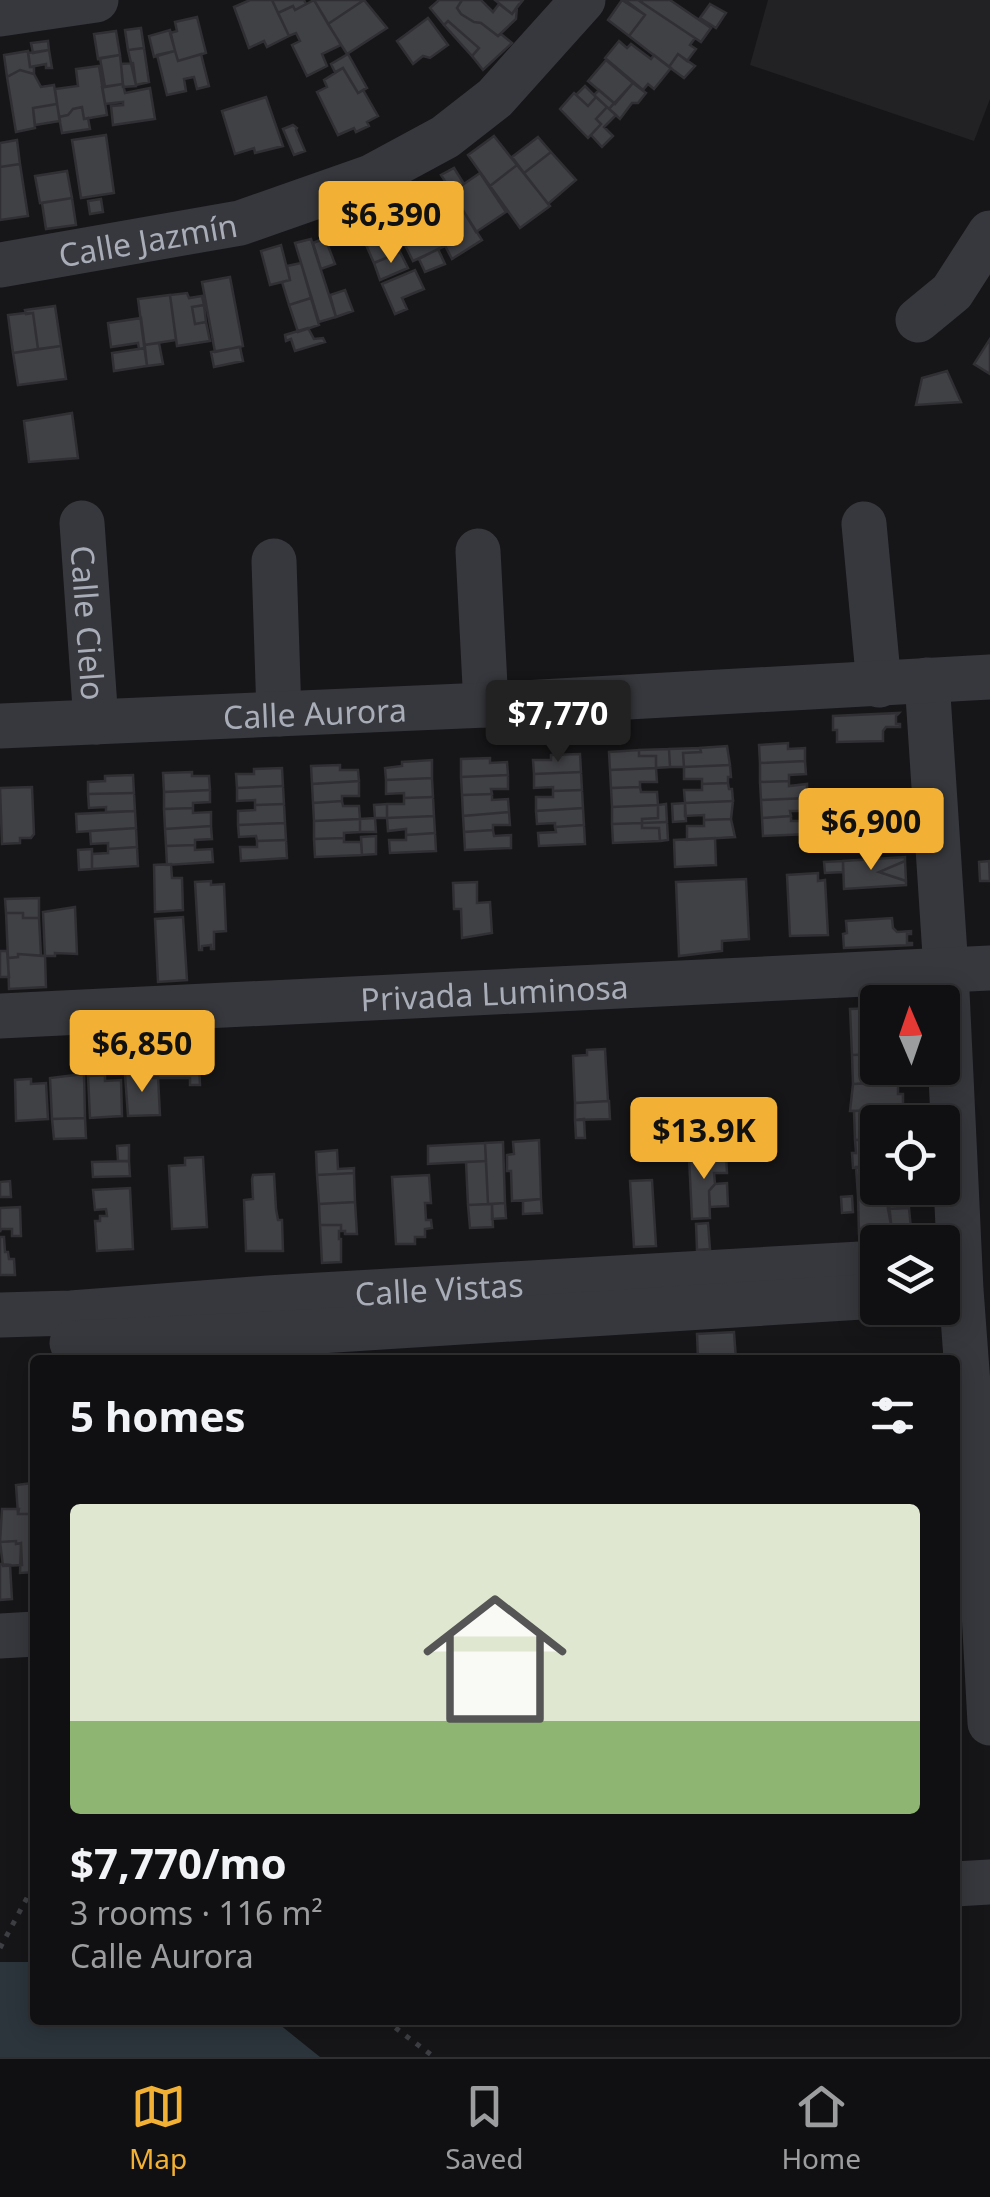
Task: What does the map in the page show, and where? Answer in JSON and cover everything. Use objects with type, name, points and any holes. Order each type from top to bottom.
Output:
[{"type":"street","points":[[0,14],[96,0]]},
{"type":"street","name":"Calle Jazmín","points":[[0,264],[240,222],[370,177],[445,138],[495,98],[583,0]]},
{"type":"street","points":[[918,320],[952,292],[990,232]]},
{"type":"street","name":"Calle Cielo","points":[[82,523],[96,722]]},
{"type":"street","points":[[864,524],[879,685]]},
{"type":"street","points":[[478,551],[486,704]]},
{"type":"street","points":[[274,560],[279,714]]},
{"type":"street","name":"Calle Aurora","points":[[0,726],[990,677]]},
{"type":"street","points":[[927,680],[964,1274],[976,1575],[990,1723]]},
{"type":"street","name":"Privada Luminosa","points":[[0,1016],[990,968]]},
{"type":"street","name":"Calle Vistas","points":[[619,1296],[860,1265]]},
{"type":"street","name":"Calle Vistas","points":[[0,1346],[270,1316],[619,1296],[860,1296]]},
{"type":"street","name":"Calle Vistas","points":[[0,1315],[270,1316]]},
{"type":"street","points":[[0,1636],[30,1634]]},
{"type":"street","points":[[960,1884],[990,1882]]},
{"type":"path","points":[[0,1948],[30,1896]]},
{"type":"path","points":[[392,2025],[434,2057]]},
{"type":"shaded area","points":[[768,0],[990,0],[990,99],[974,141],[750,65]]},
{"type":"shaded area","points":[[0,1962],[30,1962],[30,2025],[280,2025],[320,2057],[0,2057]]},
{"type":"building","points":[[250,0],[272,0],[289,36],[267,47],[264,41],[249,48],[234,7]]},
{"type":"building","points":[[272,0],[304,0],[306,4],[278,13]]},
{"type":"building","points":[[314,0],[341,45],[322,54],[327,66],[307,76],[292,45],[300,41],[296,33],[289,36],[278,13]]},
{"type":"building","points":[[314,0],[364,0],[328,24]]},
{"type":"building","points":[[364,0],[387,28],[347,54],[328,24]]},
{"type":"building","points":[[439,0],[462,0],[457,8],[461,14],[512,43],[483,70],[472,56],[479,48],[448,21],[444,25],[430,8]]},
{"type":"building","points":[[462,0],[481,0],[493,12],[499,4],[512,14],[517,7],[516,19],[498,36],[461,14],[457,8]]},
{"type":"building","points":[[495,0],[523,0],[512,14]]},
{"type":"building","points":[[622,0],[645,15],[629,36],[608,20]]},
{"type":"building","points":[[625,0],[638,0],[695,38],[690,45],[696,49],[687,61],[678,54],[669,67],[629,36],[645,15]]},
{"type":"building","points":[[643,0],[670,0],[711,28],[701,42]]},
{"type":"building","points":[[710,4],[726,13],[716,28],[700,18]]},
{"type":"building","points":[[197,17],[206,53],[178,61],[170,33],[177,31],[175,22]]},
{"type":"building","points":[[428,18],[448,45],[413,64],[397,41]]},
{"type":"building","points":[[448,21],[479,48],[472,56],[444,25]]},
{"type":"building","points":[[141,28],[144,48],[128,50],[125,30]]},
{"type":"building","points":[[170,30],[175,51],[154,57],[149,36]]},
{"type":"building","points":[[116,31],[120,55],[98,59],[94,34]]},
{"type":"building","points":[[48,41],[49,50],[33,53],[31,43]]},
{"type":"building","points":[[619,41],[627,48],[631,44],[651,59],[654,55],[671,68],[654,89],[648,84],[643,90],[605,58]]},
{"type":"building","points":[[144,48],[149,82],[136,85],[128,50]]},
{"type":"building","points":[[49,50],[52,68],[46,68],[46,64],[30,67],[28,53]]},
{"type":"building","points":[[28,51],[34,74],[20,70],[7,77],[4,55]]},
{"type":"building","points":[[175,51],[178,61],[201,54],[209,86],[197,89],[194,77],[184,79],[186,91],[167,95],[157,55]]},
{"type":"building","points":[[348,54],[367,88],[358,93],[343,68],[335,72],[331,64]]},
{"type":"building","points":[[678,54],[695,66],[684,78],[669,67]]},
{"type":"building","points":[[120,55],[123,84],[105,87],[100,58]]},
{"type":"building","points":[[606,60],[633,83],[615,104],[588,81]]},
{"type":"building","points":[[133,63],[136,86],[123,87],[121,64]]},
{"type":"building","points":[[99,66],[107,115],[84,119],[82,107],[59,117],[55,89],[78,86],[76,69]]},
{"type":"building","points":[[343,68],[358,93],[363,90],[378,116],[367,122],[369,126],[338,135],[317,92],[327,87],[324,80]]},
{"type":"building","points":[[20,70],[34,74],[41,87],[54,85],[57,104],[33,108],[35,128],[16,132],[7,77]]},
{"type":"building","points":[[633,83],[646,93],[620,119],[609,109]]},
{"type":"building","points":[[123,84],[125,93],[150,88],[155,119],[113,125],[111,106],[123,102],[105,104],[102,87]]},
{"type":"building","points":[[585,86],[596,97],[588,106],[576,95]]},
{"type":"building","points":[[599,90],[614,103],[609,109],[594,95]]},
{"type":"building","points":[[574,93],[588,106],[596,97],[607,107],[596,119],[601,124],[588,138],[560,109]]},
{"type":"building","points":[[266,97],[283,146],[235,154],[222,111]]},
{"type":"building","points":[[57,104],[60,121],[35,125],[33,108]]},
{"type":"building","points":[[82,107],[90,129],[62,133],[59,117]]},
{"type":"building","points":[[607,107],[616,115],[604,127],[613,136],[602,147],[591,135],[601,124],[596,119]]},
{"type":"building","points":[[293,125],[305,151],[294,155],[283,129]]},
{"type":"building","points":[[106,135],[114,193],[81,198],[72,140]]},
{"type":"building","points":[[494,136],[517,165],[490,186],[468,155]]},
{"type":"building","points":[[538,137],[551,152],[524,173],[512,157]]},
{"type":"building","points":[[17,140],[20,164],[0,167],[0,143]]},
{"type":"building","points":[[551,152],[576,180],[548,204],[524,173]]},
{"type":"building","points":[[20,164],[28,216],[0,220],[0,167]]},
{"type":"building","points":[[517,165],[550,206],[520,228],[490,186]]},
{"type":"building","points":[[454,168],[464,184],[452,192],[441,175]]},
{"type":"building","points":[[67,171],[72,198],[40,203],[35,176]]},
{"type":"building","points":[[480,173],[506,212],[476,232],[452,192]]},
{"type":"building","points":[[453,195],[482,240],[452,259],[433,217],[445,210],[441,202]]},
{"type":"building","points":[[72,198],[76,225],[46,229],[42,203]]},
{"type":"building","points":[[101,199],[103,212],[90,214],[88,201]]},
{"type":"building","points":[[401,199],[409,214],[423,206],[443,247],[413,261],[386,207]]},
{"type":"building","points":[[441,202],[445,210],[433,217],[439,227],[436,228],[425,210]]},
{"type":"building","points":[[386,212],[392,224],[381,229],[373,217]]},
{"type":"building","points":[[377,221],[381,229],[389,225],[400,252],[374,263],[359,229]]},
{"type":"building","points":[[325,238],[335,264],[321,269],[313,243]]},
{"type":"building","points":[[311,239],[336,317],[319,322],[295,243]]},
{"type":"building","points":[[281,245],[290,280],[270,285],[261,251]]},
{"type":"building","points":[[438,249],[445,264],[425,272],[419,259]]},
{"type":"building","points":[[400,252],[408,268],[380,280],[374,263]]},
{"type":"building","points":[[301,263],[311,298],[289,305],[282,282],[290,280],[287,266]]},
{"type":"building","points":[[415,270],[424,289],[402,298],[407,309],[395,314],[382,284]]},
{"type":"building","points":[[230,277],[243,346],[215,352],[202,282]]},
{"type":"building","points":[[345,290],[353,311],[336,317],[330,295]]},
{"type":"building","points":[[187,293],[189,298],[202,296],[204,305],[192,307],[195,324],[206,322],[210,341],[177,346],[170,295]]},
{"type":"building","points":[[170,295],[176,340],[144,345],[138,299]]},
{"type":"building","points":[[311,298],[319,325],[298,332],[289,305]]},
{"type":"building","points":[[204,305],[206,322],[195,324],[192,307]]},
{"type":"building","points":[[55,306],[61,346],[38,349],[33,313],[26,314],[25,310]]},
{"type":"building","points":[[33,313],[38,349],[13,353],[8,315]]},
{"type":"building","points":[[141,318],[145,348],[139,349],[138,343],[111,347],[108,323]]},
{"type":"building","points":[[308,328],[314,339],[323,338],[325,342],[295,351],[285,335]]},
{"type":"building","points":[[990,339],[990,374],[974,364]]},
{"type":"building","points":[[159,343],[163,364],[147,366],[144,345]]},
{"type":"building","points":[[61,346],[66,379],[18,385],[13,353]]},
{"type":"building","points":[[240,347],[243,361],[214,367],[211,352]]},
{"type":"building","points":[[145,348],[147,366],[114,371],[112,353]]},
{"type":"building","points":[[947,371],[961,402],[916,405],[922,378]]},
{"type":"building","points":[[72,413],[78,458],[29,462],[24,421]]},
{"type":"building","points":[[899,713],[896,724],[900,727],[886,727],[883,741],[837,742],[833,716]]},
{"type":"building","points":[[788,743],[788,749],[805,748],[805,761],[760,763],[759,745]]},
{"type":"building","points":[[727,746],[730,765],[684,767],[683,753]]},
{"type":"building","points":[[700,748],[701,752],[683,753],[684,767],[670,767],[669,749]]},
{"type":"building","points":[[669,749],[670,767],[656,768],[656,756],[639,756],[639,750]]},
{"type":"building","points":[[639,750],[639,756],[656,756],[656,768],[610,770],[609,752]]},
{"type":"building","points":[[580,754],[581,772],[534,774],[533,760]]},
{"type":"building","points":[[490,758],[490,763],[507,762],[508,775],[461,777],[461,759]]},
{"type":"building","points":[[432,760],[432,778],[386,780],[385,768],[402,766],[402,762]]},
{"type":"building","points":[[805,761],[806,774],[789,775],[789,781],[760,782],[760,763]]},
{"type":"building","points":[[340,765],[340,770],[358,770],[359,781],[312,784],[311,766]]},
{"type":"building","points":[[730,765],[728,783],[702,784],[702,779],[684,779],[684,767]]},
{"type":"building","points":[[282,768],[283,786],[237,788],[236,774]]},
{"type":"building","points":[[656,768],[657,782],[611,788],[610,770]]},
{"type":"building","points":[[192,772],[192,776],[209,776],[210,790],[164,792],[163,773]]},
{"type":"building","points":[[581,772],[582,790],[534,788],[534,774]]},
{"type":"building","points":[[133,775],[134,793],[88,794],[88,782],[105,781],[105,776]]},
{"type":"building","points":[[508,775],[508,789],[462,795],[461,777]]},
{"type":"building","points":[[432,778],[433,797],[386,794],[386,780]]},
{"type":"building","points":[[359,781],[359,796],[313,803],[312,784]]},
{"type":"building","points":[[789,781],[789,786],[807,784],[807,798],[761,800],[760,782]]},
{"type":"building","points":[[728,783],[733,801],[685,803],[684,790],[702,790],[702,784]]},
{"type":"building","points":[[283,786],[284,804],[237,801],[237,788]]},
{"type":"building","points":[[32,787],[34,834],[31,838],[20,838],[20,843],[2,844],[0,788]]},
{"type":"building","points":[[640,787],[641,792],[657,792],[658,805],[612,807],[611,788]]},
{"type":"building","points":[[210,790],[210,802],[193,803],[193,808],[164,809],[164,792]]},
{"type":"building","points":[[582,790],[583,808],[536,811],[536,797],[553,797],[553,791]]},
{"type":"building","points":[[134,793],[135,811],[89,808],[88,794]]},
{"type":"building","points":[[492,794],[492,800],[508,799],[509,812],[463,816],[462,795]]},
{"type":"building","points":[[433,797],[434,816],[387,818],[387,804],[404,804],[404,798]]},
{"type":"building","points":[[807,798],[808,811],[762,818],[761,800]]},
{"type":"building","points":[[342,801],[343,806],[359,806],[360,819],[314,821],[313,803]]},
{"type":"building","points":[[733,801],[731,819],[685,816],[685,803]]},
{"type":"building","points":[[685,803],[686,821],[673,822],[672,804]]},
{"type":"building","points":[[284,804],[285,823],[238,825],[238,811],[255,810],[255,805]]},
{"type":"building","points":[[387,804],[387,818],[375,818],[374,805]]},
{"type":"building","points":[[666,804],[667,822],[642,823],[642,819],[658,818],[658,805]]},
{"type":"building","points":[[658,805],[658,818],[612,824],[612,807]]},
{"type":"building","points":[[193,808],[193,813],[211,812],[211,826],[165,829],[164,809]]},
{"type":"building","points":[[583,808],[584,825],[537,824],[536,811]]},
{"type":"building","points":[[135,811],[136,828],[77,832],[76,814]]},
{"type":"building","points":[[509,812],[510,825],[464,832],[463,816]]},
{"type":"building","points":[[434,816],[435,833],[406,835],[406,829],[388,831],[387,818]]},
{"type":"building","points":[[791,816],[791,821],[808,821],[809,834],[763,836],[762,818]]},
{"type":"building","points":[[375,818],[376,832],[360,832],[360,819]]},
{"type":"building","points":[[360,819],[360,832],[344,833],[344,838],[314,839],[314,821]]},
{"type":"building","points":[[731,819],[735,837],[687,840],[687,826],[704,826],[704,820]]},
{"type":"building","points":[[667,822],[668,840],[660,841],[659,828],[642,828],[642,823]]},
{"type":"building","points":[[285,823],[286,840],[239,837],[238,825]]},
{"type":"building","points":[[642,823],[642,828],[659,828],[660,841],[613,843],[612,824]]},
{"type":"building","points":[[584,825],[585,844],[539,846],[538,833]]},
{"type":"building","points":[[211,826],[212,839],[195,840],[195,845],[166,846],[165,829]]},
{"type":"building","points":[[136,828],[137,847],[108,849],[108,843],[91,844],[90,831]]},
{"type":"building","points":[[493,830],[494,836],[511,835],[511,848],[465,850],[464,832]]},
{"type":"building","points":[[435,833],[436,851],[390,853],[389,840]]},
{"type":"building","points":[[376,836],[376,854],[362,855],[361,837]]},
{"type":"building","points":[[344,838],[344,842],[361,842],[362,855],[315,857],[314,839]]},
{"type":"building","points":[[715,838],[716,865],[675,867],[674,840]]},
{"type":"building","points":[[286,840],[287,858],[241,861],[240,847],[257,847],[257,841]]},
{"type":"building","points":[[195,845],[195,850],[212,849],[213,862],[167,865],[166,846]]},
{"type":"building","points":[[137,847],[138,866],[92,869],[92,854]]},
{"type":"building","points":[[92,849],[92,869],[79,870],[78,850]]},
{"type":"building","points":[[905,857],[905,861],[879,872],[906,881],[906,885],[844,889],[843,861]]},
{"type":"building","points":[[843,861],[843,872],[825,873],[824,862]]},
{"type":"building","points":[[905,861],[906,881],[879,872]]},
{"type":"building","points":[[989,861],[990,881],[980,881],[979,862]]},
{"type":"building","points":[[171,864],[172,878],[182,878],[183,910],[155,912],[154,865]]},
{"type":"building","points":[[818,873],[818,881],[825,880],[828,935],[790,936],[787,875]]},
{"type":"building","points":[[746,879],[749,939],[722,941],[722,951],[679,956],[676,882]]},
{"type":"building","points":[[211,881],[211,885],[224,884],[226,931],[214,932],[214,949],[211,945],[199,950],[195,882]]},
{"type":"building","points":[[477,882],[477,903],[490,902],[492,933],[462,938],[461,909],[454,909],[453,883]]},
{"type":"building","points":[[39,898],[39,918],[6,913],[5,899]]},
{"type":"building","points":[[75,907],[77,954],[45,956],[43,912]]},
{"type":"building","points":[[6,913],[39,918],[41,956],[18,954],[8,958]]},
{"type":"building","points":[[183,917],[187,980],[158,982],[155,919]]},
{"type":"building","points":[[892,918],[897,932],[911,931],[907,943],[912,945],[844,948],[846,921]]},
{"type":"building","points":[[0,951],[7,951],[9,977],[0,977]]},
{"type":"building","points":[[18,954],[45,956],[46,987],[9,989],[8,958]]},
{"type":"building","points":[[850,1009],[860,1009],[860,1055],[852,1055]]},
{"type":"building","points":[[198,1041],[200,1085],[190,1085],[190,1078],[143,1078],[142,1071],[153,1070],[152,1043]]},
{"type":"building","points":[[605,1049],[608,1101],[575,1103],[573,1056]]},
{"type":"building","points":[[852,1055],[860,1055],[860,1084],[853,1084]]},
{"type":"building","points":[[84,1074],[85,1118],[52,1119],[50,1078]]},
{"type":"building","points":[[125,1074],[158,1077],[160,1115],[128,1116]]},
{"type":"building","points":[[105,1075],[105,1081],[121,1080],[122,1116],[90,1118],[88,1076]]},
{"type":"building","points":[[31,1079],[31,1084],[46,1083],[48,1119],[16,1121],[15,1080]]},
{"type":"building","points":[[853,1084],[898,1085],[903,1105],[860,1105],[860,1111],[850,1111]]},
{"type":"building","points":[[609,1101],[610,1119],[575,1120],[575,1103]]},
{"type":"building","points":[[854,1111],[860,1111],[860,1140],[855,1140]]},
{"type":"building","points":[[85,1118],[86,1138],[54,1139],[52,1119]]},
{"type":"building","points":[[584,1119],[585,1138],[576,1138],[575,1120]]},
{"type":"building","points":[[539,1140],[541,1199],[512,1201],[507,1155],[514,1154],[513,1142]]},
{"type":"building","points":[[855,1140],[860,1140],[860,1168],[853,1168]]},
{"type":"building","points":[[503,1142],[505,1203],[488,1204],[485,1143]]},
{"type":"building","points":[[485,1143],[486,1161],[428,1164],[428,1146]]},
{"type":"building","points":[[689,1144],[707,1144],[708,1156],[689,1157]]},
{"type":"building","points":[[129,1145],[129,1161],[118,1161],[117,1146]]},
{"type":"building","points":[[337,1150],[338,1169],[354,1168],[354,1173],[317,1175],[316,1152]]},
{"type":"building","points":[[726,1155],[727,1173],[714,1173],[715,1184],[709,1191],[710,1218],[692,1219],[689,1157]]},
{"type":"building","points":[[203,1157],[207,1227],[172,1229],[169,1166],[185,1165],[185,1158]]},
{"type":"building","points":[[129,1161],[130,1176],[93,1177],[92,1162]]},
{"type":"building","points":[[486,1161],[488,1204],[468,1205],[466,1162]]},
{"type":"building","points":[[856,1167],[860,1167],[860,1196]]},
{"type":"building","points":[[354,1173],[355,1202],[319,1204],[317,1175]]},
{"type":"building","points":[[274,1174],[283,1251],[246,1251],[244,1200],[253,1199],[253,1175]]},
{"type":"building","points":[[429,1175],[431,1203],[425,1203],[426,1220],[431,1220],[432,1228],[425,1229],[425,1237],[415,1237],[415,1244],[396,1244],[392,1177]]},
{"type":"building","points":[[652,1180],[656,1246],[634,1247],[630,1181]]},
{"type":"building","points":[[10,1181],[11,1197],[0,1197],[0,1182]]},
{"type":"building","points":[[727,1183],[728,1206],[710,1207],[709,1191],[715,1184]]},
{"type":"building","points":[[130,1188],[133,1249],[97,1251],[95,1221],[107,1216],[106,1209],[95,1210],[93,1190]]},
{"type":"building","points":[[852,1196],[853,1212],[842,1213],[841,1197]]},
{"type":"building","points":[[858,1196],[860,1205],[889,1205],[891,1225],[860,1225],[859,1234]]},
{"type":"building","points":[[541,1199],[542,1213],[523,1214],[523,1201]]},
{"type":"building","points":[[355,1202],[357,1234],[345,1234],[341,1225],[320,1225],[319,1204]]},
{"type":"building","points":[[505,1203],[506,1218],[492,1219],[492,1204]]},
{"type":"building","points":[[492,1204],[493,1227],[470,1228],[468,1205]]},
{"type":"building","points":[[20,1207],[21,1236],[12,1236],[12,1229],[0,1232],[0,1208]]},
{"type":"building","points":[[909,1208],[911,1225],[891,1225],[888,1209]]},
{"type":"building","points":[[708,1223],[710,1249],[697,1250],[696,1224]]},
{"type":"building","points":[[320,1225],[341,1225],[341,1262],[322,1263]]},
{"type":"building","points":[[0,1237],[4,1237],[9,1259],[14,1259],[15,1275],[0,1275]]},
{"type":"building","points":[[734,1332],[736,1355],[698,1355],[697,1334]]},
{"type":"building","points":[[30,1483],[30,1514],[18,1514],[16,1485]]},
{"type":"building","points":[[2,1509],[30,1514],[30,1572],[20,1573],[21,1543],[0,1542]]},
{"type":"building","points":[[0,1542],[21,1543],[22,1565],[3,1566]]},
{"type":"building","points":[[0,1564],[10,1565],[12,1599],[0,1600]]}]
